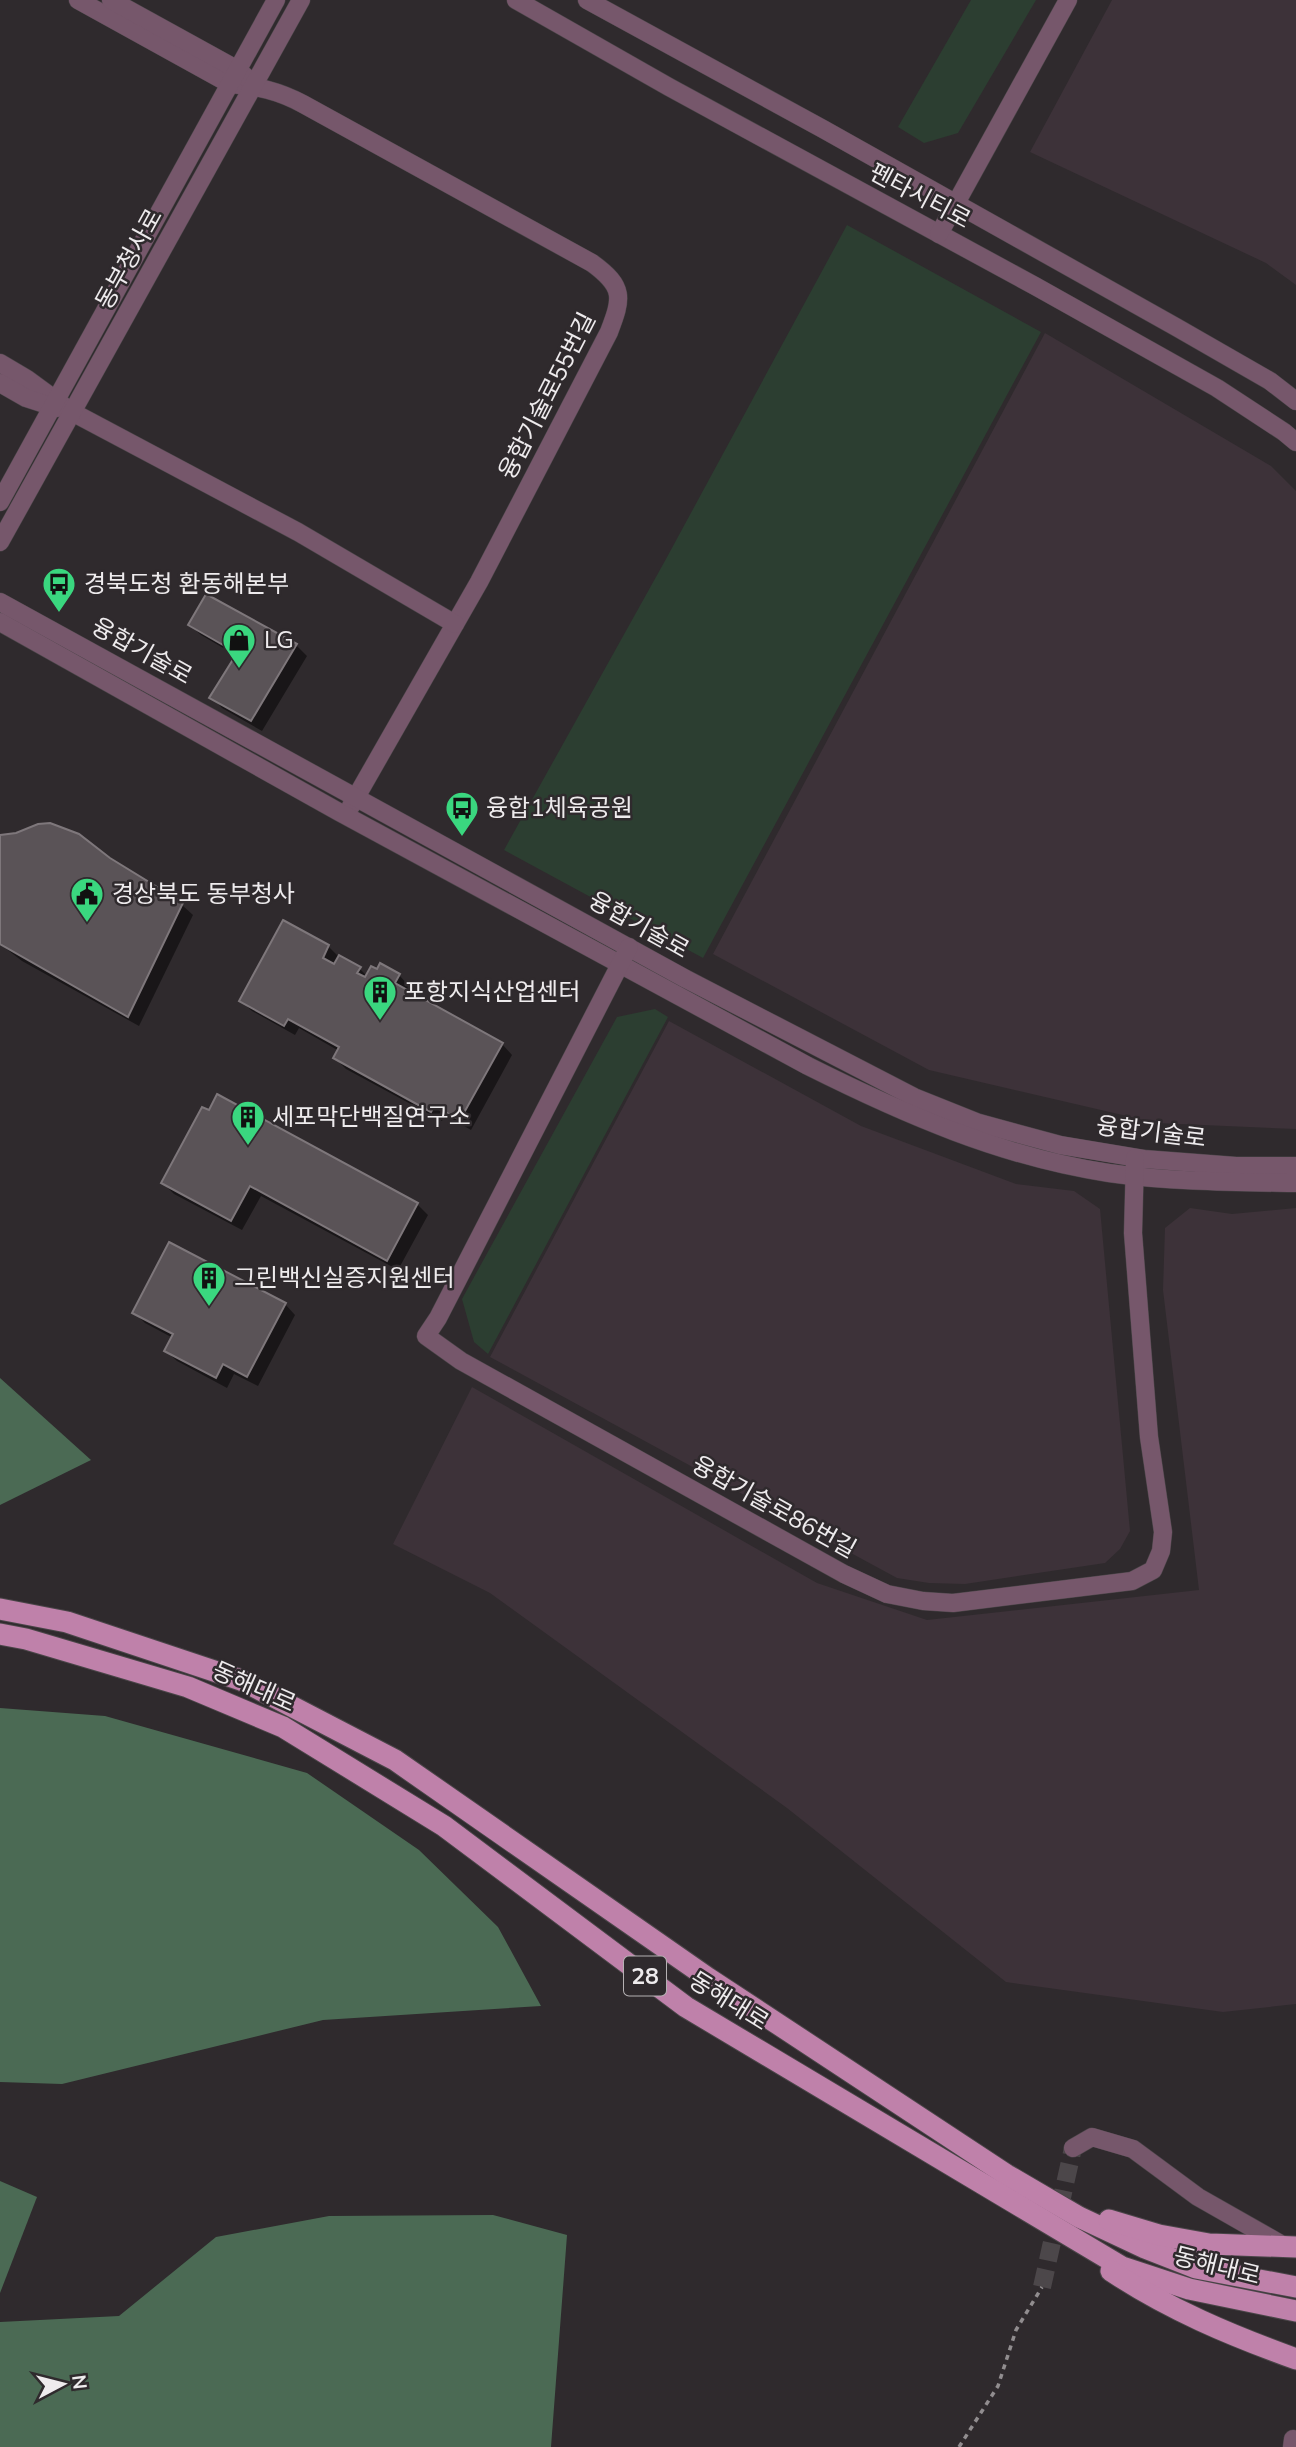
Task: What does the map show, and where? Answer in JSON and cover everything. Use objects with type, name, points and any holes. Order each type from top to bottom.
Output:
[{"type":"main road","points":[[0,1609],[67,1622],[241,1680],[395,1760],[708,1978],[995,2167],[1079,2217],[1196,2268],[1296,2287]]},
{"type":"main road","name":"동해대로","points":[[0,1633],[188,1687],[283,1727],[444,1826],[686,2007],[1122,2267],[1189,2289],[1296,2311]]},
{"type":"main road","points":[[990,2190],[1141,2290],[1225,2333],[1296,2359]]},
{"type":"main road","points":[[1035,2191],[1091,2214],[1159,2235],[1209,2244],[1291,2247]]},
{"type":"street","points":[[78,0],[254,85]]},
{"type":"street","points":[[111,0],[234,77]]},
{"type":"street","name":"동부청사로","points":[[0,502],[276,0]]},
{"type":"street","name":"동부청사로","points":[[0,542],[302,0]]},
{"type":"street","name":"펜타시티로","points":[[516,0],[680,94],[1217,388],[1296,442]]},
{"type":"street","name":"펜타시티로","points":[[587,0],[1270,381],[1296,401]]},
{"type":"street","points":[[939,234],[1068,0]]},
{"type":"street","name":"융합기술로55번길","points":[[254,85],[287,95],[592,263],[608,275],[618,292],[619,306],[609,332],[455,624],[346,815]]},
{"type":"street","points":[[0,363],[27,379],[54,403],[298,532],[455,624]]},
{"type":"street","points":[[0,383],[26,398],[54,403]]},
{"type":"street","name":"융합기술로","points":[[0,602],[356,797],[625,956]]},
{"type":"street","name":"융합기술로","points":[[0,622],[346,815],[625,956],[914,1097],[979,1123],[1191,1181],[1296,1183]]},
{"type":"street","name":"융합기술로86번길","points":[[625,956],[438,1318],[426,1336],[461,1361],[509,1388],[834,1569],[887,1594],[953,1603],[1132,1581],[1153,1570],[1161,1551],[1163,1532],[1149,1437],[1133,1233],[1134,1167]]},
{"type":"street","name":"융합기술로","points":[[1134,1167],[1296,1166]]},
{"type":"street","points":[[1073,2148],[1092,2137],[1133,2149],[1198,2197],[1291,2247]]},
{"type":"path","points":[[959,2447],[998,2386],[1016,2330],[1042,2287]]},
{"type":"shaded area","points":[[1112,0],[1296,0],[1296,285],[1266,263],[1030,152]]},
{"type":"shaded area","points":[[1045,333],[1271,466],[1296,491],[1296,1129],[1157,1123],[929,1070],[713,954]]},
{"type":"shaded area","points":[[669,1021],[861,1126],[1016,1184],[1074,1191],[1100,1209],[1130,1531],[1120,1549],[1105,1563],[965,1584],[929,1583],[897,1578],[490,1357]]},
{"type":"shaded area","points":[[1190,1208],[1232,1214],[1296,1208],[1296,2004],[1223,2012],[1006,1982],[787,1808],[490,1593],[393,1544],[472,1387],[817,1583],[927,1620],[1199,1590],[1163,1290],[1165,1228]]},
{"type":"green space","points":[[971,0],[1036,0],[958,133],[924,143],[898,127]]},
{"type":"green space","points":[[847,225],[1041,332],[703,958],[504,850]]},
{"type":"green space","points":[[655,1009],[668,1017],[488,1354],[474,1342],[462,1299],[617,1017]]},
{"type":"green space","points":[[0,1378],[91,1460],[0,1505]]},
{"type":"green space","points":[[0,1708],[105,1716],[307,1773],[419,1850],[498,1927],[541,2006],[323,2020],[62,2084],[0,2082]]},
{"type":"green space","points":[[0,2181],[37,2197],[0,2293]]},
{"type":"green space","points":[[493,2215],[567,2235],[551,2447],[0,2447],[0,2322],[119,2316],[216,2237],[329,2216]]},
{"type":"building","points":[[206,594],[297,644],[251,721],[209,698],[237,653],[188,625]]},
{"type":"building","name":"경상북도 동부청사","points":[[50,823],[79,834],[110,858],[183,903],[128,1017],[0,944],[0,835]]},
{"type":"building","name":"포항지식산업센터","points":[[283,920],[329,945],[323,958],[334,964],[339,955],[361,967],[357,973],[365,977],[371,966],[377,969],[380,963],[400,974],[395,983],[503,1043],[460,1120],[434,1106],[431,1112],[333,1058],[339,1047],[288,1019],[284,1026],[239,1001]]},
{"type":"building","name":"세포막단백질연구소","points":[[217,1094],[418,1203],[387,1261],[250,1186],[231,1221],[161,1183],[202,1107],[209,1110]]},
{"type":"building","name":"그린백신실증지원센터","points":[[169,1242],[286,1303],[247,1377],[223,1364],[216,1378],[164,1351],[173,1334],[132,1313]]},
{"type":"tunnel","points":[[1042,2287],[1073,2148]]},
{"type":"place","name":"경북도청 환동해본부","points":[[59,614]]},
{"type":"place","name":"LG","points":[[239,670]]},
{"type":"place","name":"융합1체육공원","points":[[462,838]]},
{"type":"place","name":"경상북도 동부청사","points":[[87,924]]},
{"type":"place","name":"포항지식산업센터","points":[[380,1022]]},
{"type":"place","name":"세포막단백질연구소","points":[[248,1147]]},
{"type":"place","name":"그린백신실증지원센터","points":[[209,1308]]}]
